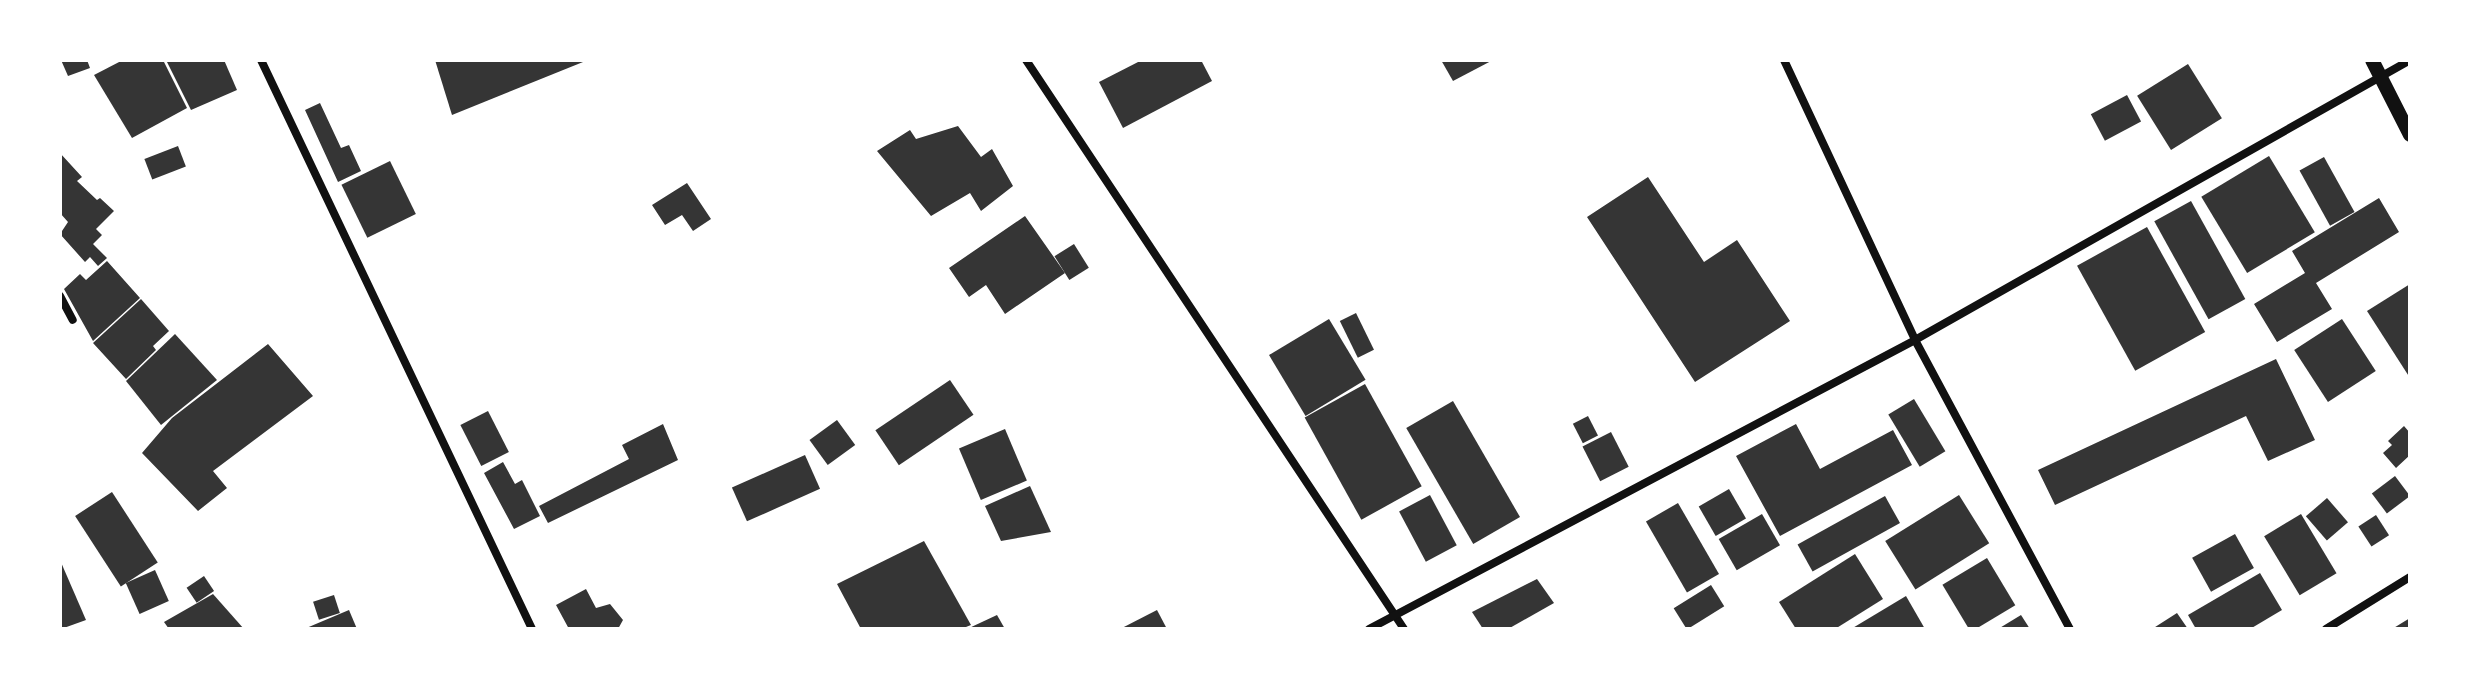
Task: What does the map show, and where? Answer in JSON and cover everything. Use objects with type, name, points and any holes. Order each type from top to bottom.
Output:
[{"type":"street","points":[[261,60],[532,629]]},
{"type":"street","points":[[1026,60],[1404,629]]},
{"type":"street","points":[[1784,60],[1915,340],[2070,629]]},
{"type":"street","points":[[2372,60],[2410,135]]},
{"type":"street","points":[[1369,629],[1915,340],[2410,60]]},
{"type":"street","points":[[60,296],[73,320]]},
{"type":"street","points":[[2326,629],[2410,577]]},
{"type":"building","points":[[61,60],[87,60],[90,68],[68,76]]},
{"type":"building","points":[[123,60],[163,60],[187,108],[132,138],[94,75]]},
{"type":"building","points":[[166,60],[224,60],[237,90],[191,110]]},
{"type":"building","points":[[435,60],[588,60],[452,115]]},
{"type":"building","points":[[1142,60],[1201,60],[1212,81],[1123,128],[1099,82]]},
{"type":"building","points":[[1441,60],[1493,60],[1453,81]]},
{"type":"building","points":[[2188,64],[2222,118],[2171,150],[2137,96]]},
{"type":"building","points":[[2127,95],[2141,121],[2105,141],[2091,114]]},
{"type":"building","points":[[320,103],[341,148],[349,145],[361,171],[338,182],[305,110]]},
{"type":"building","points":[[958,126],[981,157],[992,149],[1013,186],[981,211],[970,193],[931,216],[877,151],[910,130],[916,139]]},
{"type":"building","points":[[178,146],[186,167],[152,179],[144,159]]},
{"type":"building","points":[[60,153],[82,177],[77,181],[114,211],[96,229],[102,235],[93,244],[107,258],[98,266],[90,257],[85,262],[60,234],[68,222],[60,213]]},
{"type":"building","points":[[2269,156],[2315,232],[2247,273],[2201,197]]},
{"type":"building","points":[[2324,157],[2355,212],[2330,226],[2300,171]]},
{"type":"building","points":[[390,161],[416,214],[367,238],[341,185]]},
{"type":"building","points":[[1648,177],[1704,262],[1737,240],[1790,321],[1695,382],[1587,217]]},
{"type":"building","points":[[687,183],[711,219],[693,231],[682,215],[665,225],[652,205]]},
{"type":"building","points":[[2379,198],[2399,232],[2316,283],[2332,309],[2277,342],[2254,304],[2305,273],[2292,251]]},
{"type":"building","points":[[2191,201],[2245,299],[2209,319],[2154,221]]},
{"type":"building","points":[[1025,216],[1065,273],[1005,314],[986,285],[969,297],[949,268]]},
{"type":"building","points":[[2147,227],[2205,332],[2135,371],[2077,266]]},
{"type":"building","points":[[1074,244],[1089,268],[1069,280],[1054,256]]},
{"type":"building","points":[[107,261],[140,298],[93,341],[64,289],[80,274],[86,280]]},
{"type":"building","points":[[2410,284],[2410,378],[2367,311]]},
{"type":"building","points":[[141,299],[169,331],[153,346],[156,350],[126,379],[93,343]]},
{"type":"building","points":[[1356,313],[1374,350],[1358,358],[1340,321]]},
{"type":"building","points":[[1329,319],[1366,380],[1306,416],[1269,355]]},
{"type":"building","points":[[2342,319],[2376,371],[2328,402],[2294,350]]},
{"type":"building","points":[[175,334],[217,380],[161,425],[126,381]]},
{"type":"building","points":[[268,344],[313,396],[213,471],[227,488],[198,511],[142,453],[172,418]]},
{"type":"building","points":[[2276,359],[2315,440],[2268,461],[2246,416],[2055,505],[2038,470]]},
{"type":"building","points":[[950,380],[973,415],[899,465],[875,430]]},
{"type":"building","points":[[1365,384],[1422,486],[1361,520],[1305,417]]},
{"type":"building","points":[[1914,399],[1945,451],[1920,467],[1888,414]]},
{"type":"building","points":[[1453,401],[1520,517],[1473,544],[1406,428]]},
{"type":"building","points":[[488,411],[509,452],[481,466],[460,425]]},
{"type":"building","points":[[1588,416],[1598,436],[1583,443],[1573,424]]},
{"type":"building","points":[[837,420],[855,445],[828,465],[809,440]]},
{"type":"building","points":[[663,424],[678,460],[548,523],[539,506],[629,459],[622,445]]},
{"type":"building","points":[[1796,424],[1820,469],[1893,430],[1912,465],[1780,536],[1736,456]]},
{"type":"building","points":[[2404,426],[2410,433],[2410,455],[2396,468],[2383,453],[2392,445],[2388,441]]},
{"type":"building","points":[[1005,429],[1027,481],[981,500],[959,449]]},
{"type":"building","points":[[1611,432],[1629,467],[1600,481],[1582,447]]},
{"type":"building","points":[[805,455],[820,489],[747,521],[732,488]]},
{"type":"building","points":[[503,462],[515,484],[522,480],[540,516],[514,529],[484,473]]},
{"type":"building","points":[[2395,476],[2410,496],[2387,513],[2372,493]]},
{"type":"building","points":[[1030,486],[1051,532],[1001,541],[985,506]]},
{"type":"building","points":[[1729,489],[1746,518],[1716,536],[1699,506]]},
{"type":"building","points":[[112,492],[158,562],[121,586],[75,516]]},
{"type":"building","points":[[1430,495],[1457,545],[1426,562],[1399,511]]},
{"type":"building","points":[[1959,495],[1989,543],[1915,589],[1885,541]]},
{"type":"building","points":[[1885,496],[1900,523],[1813,572],[1798,544]]},
{"type":"building","points":[[2327,498],[2348,522],[2327,541],[2306,516]]},
{"type":"building","points":[[1678,503],[1719,574],[1687,593],[1646,522]]},
{"type":"building","points":[[1762,514],[1780,545],[1737,570],[1719,539]]},
{"type":"building","points":[[2301,514],[2337,573],[2300,595],[2264,536]]},
{"type":"building","points":[[2376,515],[2389,535],[2371,547],[2358,526]]},
{"type":"building","points":[[2235,534],[2254,568],[2211,592],[2192,558]]},
{"type":"building","points":[[924,541],[971,625],[961,629],[861,629],[837,584]]},
{"type":"building","points":[[1855,554],[1883,599],[1835,629],[1796,629],[1779,602]]},
{"type":"building","points":[[1987,558],[2015,605],[1976,629],[1969,629],[1942,585]]},
{"type":"building","points":[[60,560],[86,620],[61,629],[60,629]]},
{"type":"building","points":[[155,570],[169,601],[140,614],[126,583]]},
{"type":"building","points":[[2260,573],[2282,610],[2250,629],[2196,629],[2188,615]]},
{"type":"building","points":[[204,576],[214,591],[197,603],[187,588]]},
{"type":"building","points":[[1537,579],[1554,603],[1508,629],[1483,629],[1472,612]]},
{"type":"building","points":[[1711,585],[1724,606],[1688,629],[1674,608]]},
{"type":"building","points":[[586,589],[596,608],[610,604],[623,620],[618,629],[569,629],[556,605]]},
{"type":"building","points":[[213,594],[244,629],[169,629],[164,622]]},
{"type":"building","points":[[334,595],[340,613],[319,620],[313,602]]},
{"type":"building","points":[[1906,596],[1925,629],[1851,629]]},
{"type":"building","points":[[349,610],[357,629],[304,629]]},
{"type":"building","points":[[1157,610],[1167,629],[1120,629]]},
{"type":"building","points":[[2177,613],[2188,629],[2152,629]]},
{"type":"building","points":[[997,615],[1005,629],[967,629]]},
{"type":"building","points":[[2021,615],[2030,629],[1998,629]]},
{"type":"building","points":[[2410,618],[2410,629],[2392,629]]}]
